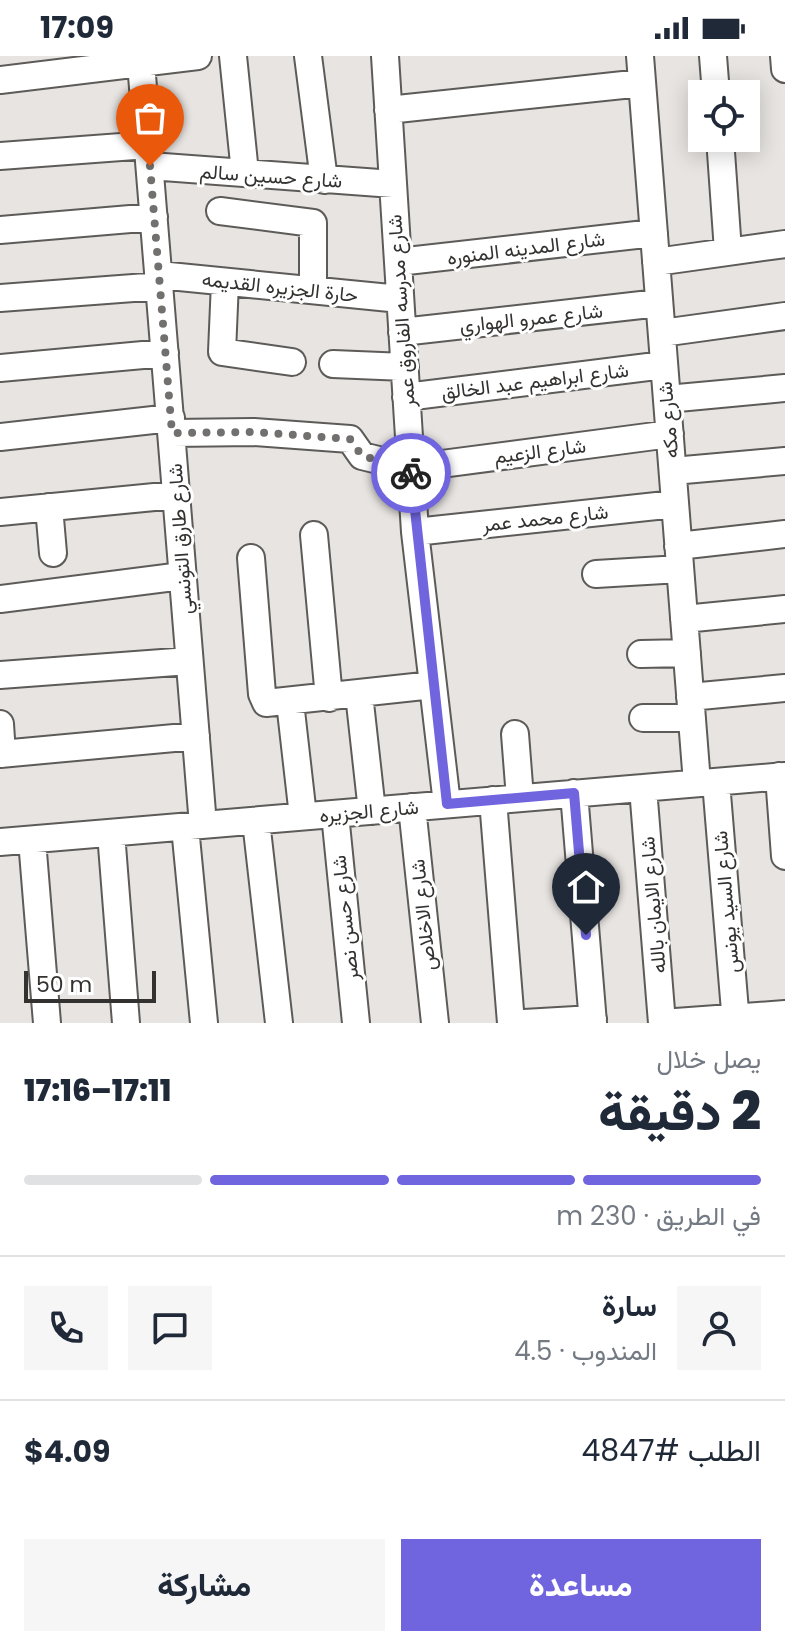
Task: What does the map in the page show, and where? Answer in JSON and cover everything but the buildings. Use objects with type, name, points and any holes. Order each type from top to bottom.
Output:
[{"type":"street","points":[[0,80],[48,65],[198,56]]},
{"type":"street","points":[[233,56],[245,173]]},
{"type":"street","points":[[308,56],[324,180]]},
{"type":"street","name":"شارع مدرسه الفاروق عمر","points":[[385,56],[415,532],[447,804]]},
{"type":"street","name":"شارع مكه","points":[[640,56],[691,708],[706,782]]},
{"type":"street","points":[[713,56],[715,80]]},
{"type":"street","points":[[784,56],[785,69]]},
{"type":"street","name":"شارع طارق التونسي","points":[[130,61],[149,156],[196,736],[194,826],[204,1023]]},
{"type":"street","points":[[388,110],[642,83]]},
{"type":"street","points":[[721,152],[728,251]]},
{"type":"street","name":"شارع حسين سالم","points":[[0,156],[149,156],[245,173],[393,184]]},
{"type":"street","points":[[220,211],[313,223],[313,290]]},
{"type":"street","points":[[0,230],[154,217]]},
{"type":"street","name":"شارع المدينه المنوره","points":[[398,262],[654,233]]},
{"type":"street","points":[[656,262],[785,244]]},
{"type":"street","name":"حارة الجزيره القديمه","points":[[0,298],[159,281],[225,282],[400,299]]},
{"type":"street","points":[[225,282],[222,352],[292,362]]},
{"type":"street","name":"شارع عمرو الهواري","points":[[402,332],[659,303]]},
{"type":"street","points":[[662,333],[785,316]]},
{"type":"street","points":[[0,368],[165,353]]},
{"type":"street","points":[[333,364],[405,367]]},
{"type":"street","name":"شارع ابراهيم عبد الخالق","points":[[406,397],[664,365]]},
{"type":"street","points":[[667,399],[785,388]]},
{"type":"street","points":[[0,437],[172,426],[350,439],[362,456],[411,468]]},
{"type":"street","name":"شارع الزعيم","points":[[411,468],[670,434]]},
{"type":"street","points":[[673,471],[785,461]]},
{"type":"street","points":[[0,512],[175,495]]},
{"type":"street","name":"شارع محمد عمر","points":[[415,532],[675,504]]},
{"type":"street","points":[[49,507],[53,553]]},
{"type":"street","points":[[596,574],[785,534]]},
{"type":"street","points":[[314,535],[329,698]]},
{"type":"street","points":[[251,558],[264,699],[270,704],[433,685]]},
{"type":"street","points":[[0,599],[182,576]]},
{"type":"street","points":[[684,619],[785,609]]},
{"type":"street","points":[[641,654],[687,653]]},
{"type":"street","points":[[0,675],[189,661]]},
{"type":"street","points":[[643,718],[785,688]]},
{"type":"street","points":[[359,694],[372,811]]},
{"type":"street","points":[[290,702],[303,816]]},
{"type":"street","points":[[0,724],[1,754],[196,736]]},
{"type":"street","points":[[515,734],[520,798]]},
{"type":"street","points":[[782,776],[785,856]]},
{"type":"street","name":"شارع الجزيره","points":[[0,842],[782,776]]},
{"type":"street","name":"شارع السيد يونس","points":[[706,782],[736,1020]]},
{"type":"street","name":"شارع الايمان بالله","points":[[643,788],[662,1023]]},
{"type":"street","points":[[524,1023],[593,1021],[574,793]]},
{"type":"street","points":[[493,800],[511,1023]]},
{"type":"street","name":"شارع الاخلاص","points":[[412,807],[435,1023]]},
{"type":"street","name":"شارع حسن نصر","points":[[335,814],[356,1023]]},
{"type":"street","points":[[256,821],[279,1023]]},
{"type":"street","points":[[111,833],[126,1023]]},
{"type":"street","points":[[32,840],[47,1023]]},
{"type":"street","points":[[662,1023],[736,1020],[785,1014]]},
{"type":"way so far","points":[[150,166],[172,433],[254,432],[350,439],[356,443],[362,456],[411,468],[411,473]]},
{"type":"route","points":[[411,473],[415,532],[447,804],[574,793],[586,935]]}]
